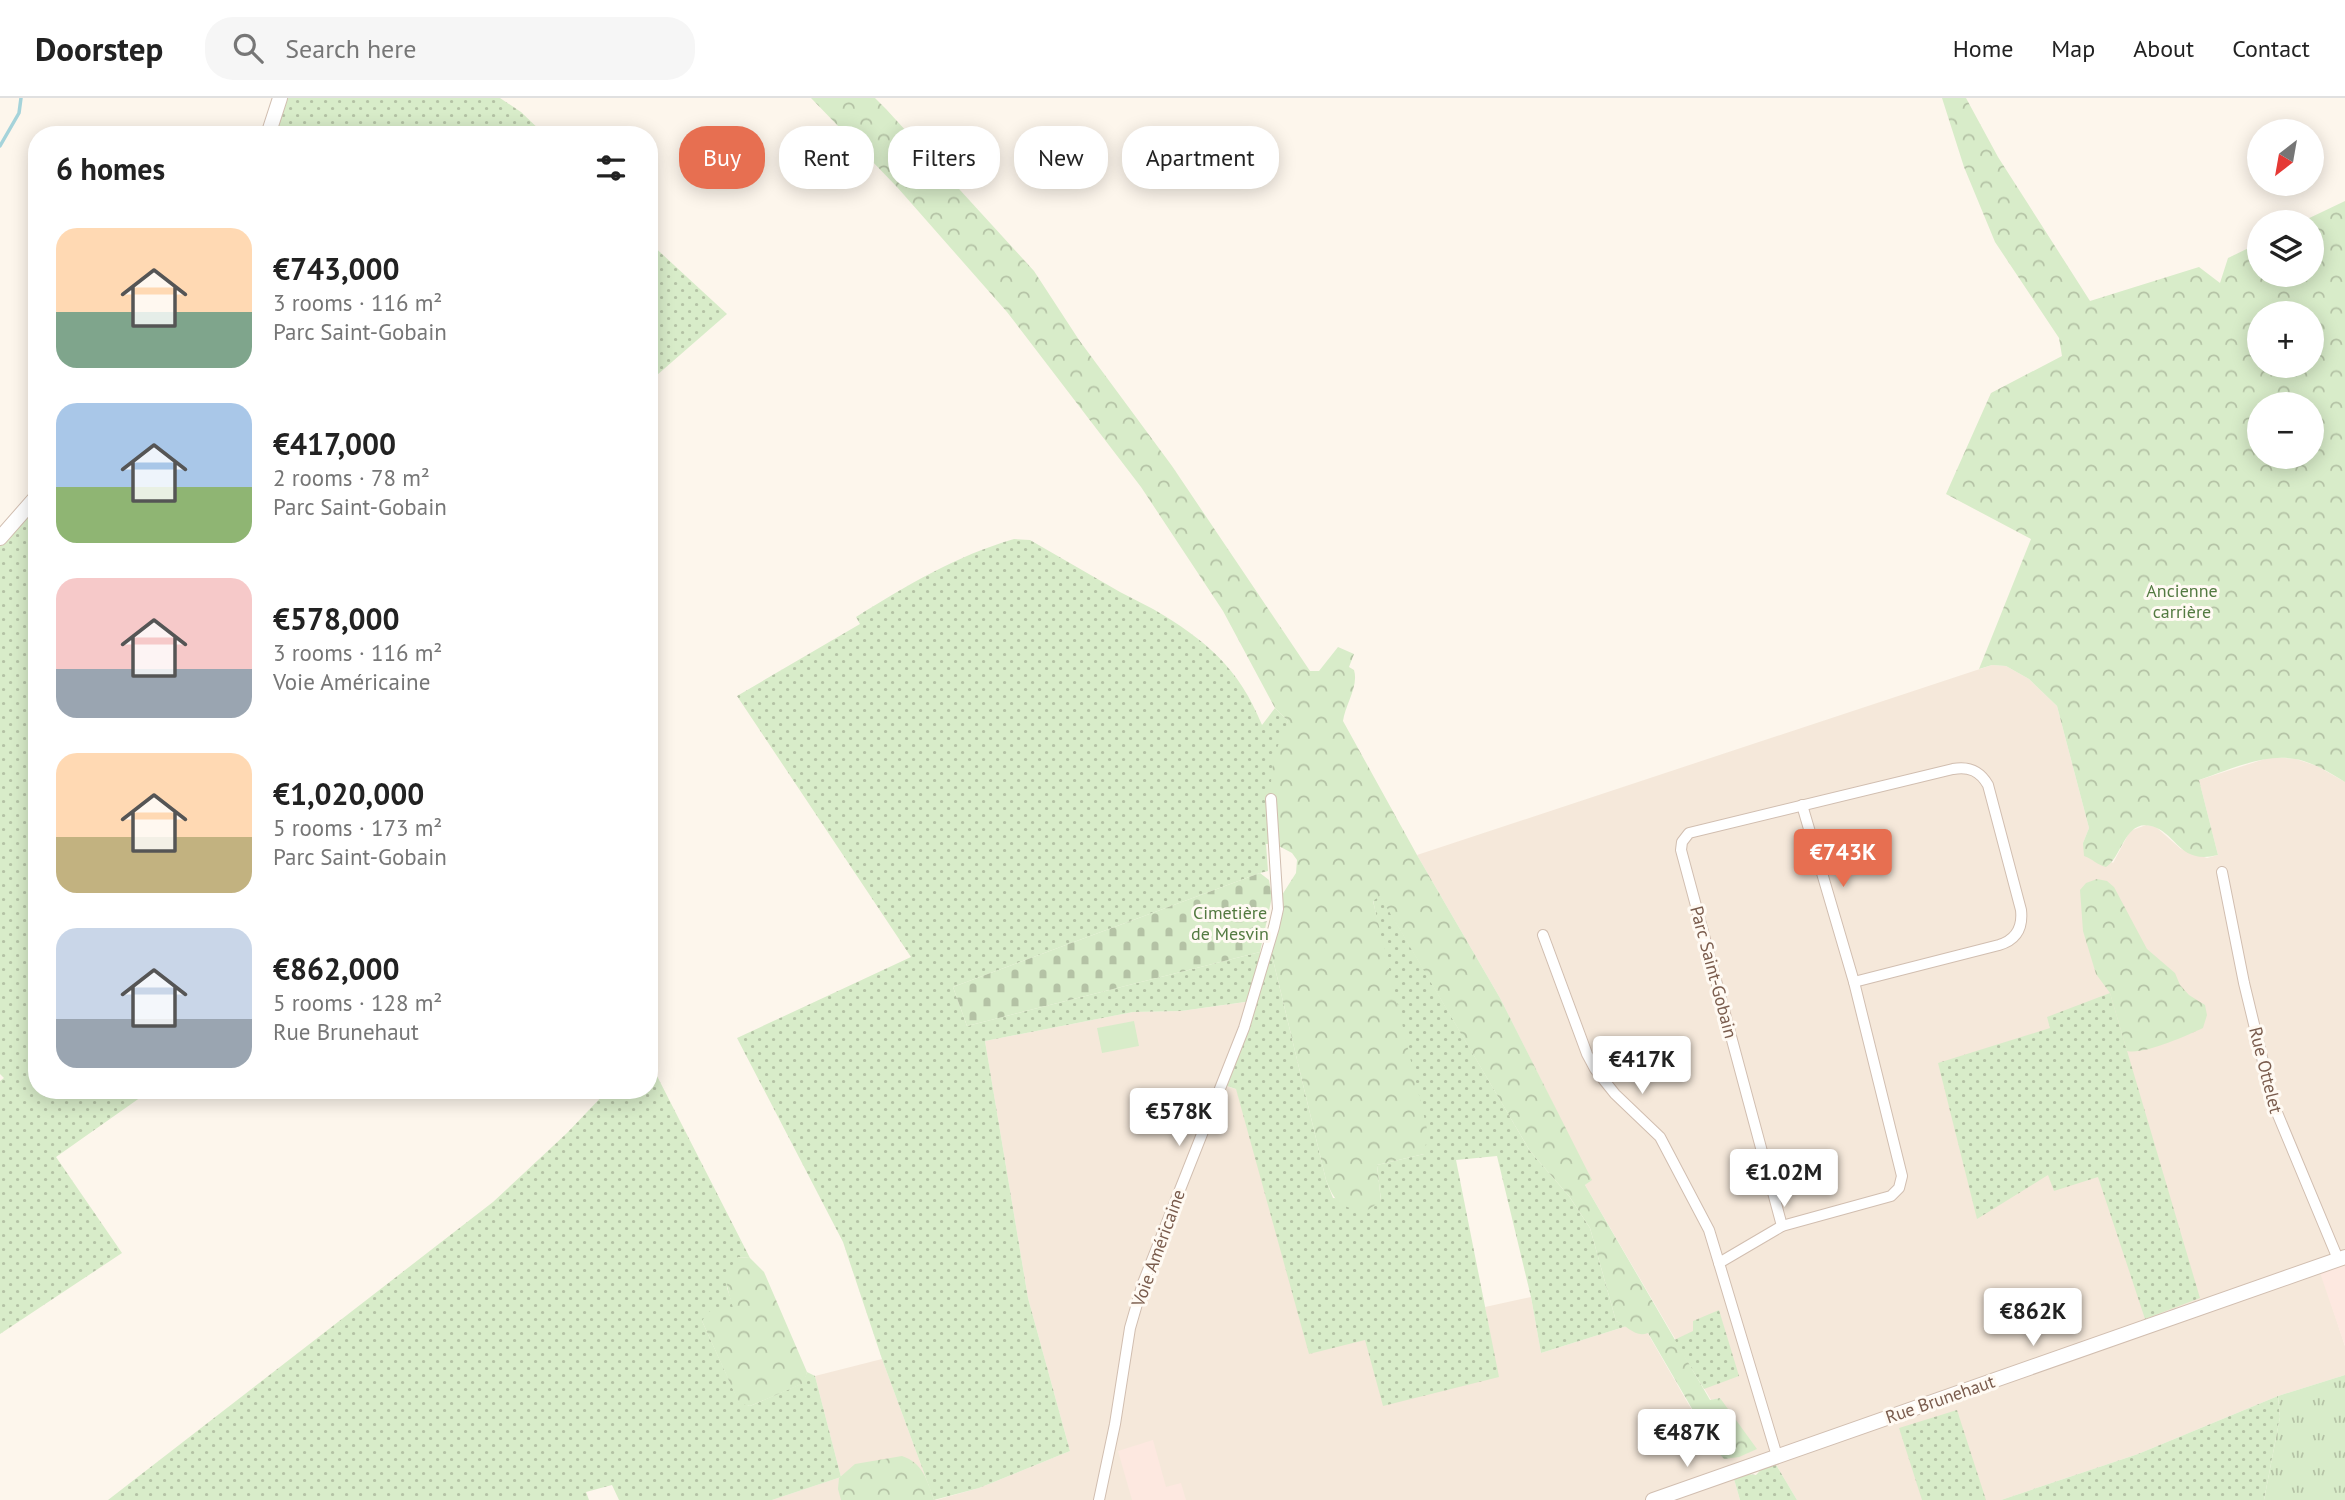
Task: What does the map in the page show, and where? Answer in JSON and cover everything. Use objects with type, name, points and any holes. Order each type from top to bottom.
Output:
[{"type":"street","points":[[271,126],[280,98]]},
{"type":"street","points":[[0,538],[28,506]]},
{"type":"street","name":"Parc Saint-Gobain","points":[[1783,1226],[1681,849],[1684,837],[1689,833],[1961,767],[1976,771],[1988,785],[2021,910],[2018,932],[2013,938],[1999,945],[1854,982]]},
{"type":"street","name":"Voie Américaine","points":[[1099,1500],[1115,1424],[1130,1328],[1143,1283],[1244,1028],[1274,927],[1278,909],[1271,799]]},
{"type":"street","points":[[1719,1263],[1783,1226],[1891,1196],[1901,1182],[1902,1171],[1854,982],[1802,805]]},
{"type":"street","name":"Rue Ottelet","points":[[2221,872],[2273,1103],[2342,1258]]},
{"type":"street","points":[[1543,935],[1587,1055],[1615,1094],[1660,1137],[1709,1230],[1777,1456]]},
{"type":"street","name":"Rue Brunehaut","points":[[1653,1500],[2342,1258]]},
{"type":"shaded area","points":[[1992,665],[2006,666],[2029,679],[2057,706],[2089,828],[2083,843],[2113,863],[2130,831],[2146,825],[2156,827],[2181,849],[2207,858],[2218,855],[2199,780],[2271,757],[2296,759],[2317,766],[2345,782],[2345,1257],[2319,1267],[2345,1346],[2345,1375],[2278,1396],[2138,1454],[2001,1500],[1797,1500],[1772,1458],[1732,1472],[1740,1500],[936,1500],[979,1488],[1070,1451],[1028,1298],[985,1041],[1133,1012],[1181,1011],[1253,1001],[1226,1086],[1236,1089],[1365,1339],[1498,1377],[1485,1307],[1531,1297],[1541,1353],[1627,1326],[1647,1332],[1693,1412],[1721,1398],[1711,1400],[1585,1185],[1591,1180],[1500,998],[1417,855]]},
{"type":"shaded area","points":[[2345,1257],[2345,1346],[2318,1267]]},
{"type":"shaded area","points":[[882,1359],[934,1500],[772,1500],[841,1477],[815,1376]]},
{"type":"shaded area","points":[[1153,1440],[1166,1487],[1181,1483],[1186,1500],[1132,1500],[1118,1451]]},
{"type":"green space","points":[[280,98],[500,98],[536,126],[271,126]]},
{"type":"green space","points":[[811,98],[875,98],[886,109],[902,126],[888,126],[888,178],[874,163],[874,126],[838,126]]},
{"type":"green space","name":"Ancienne carrière","points":[[1942,98],[1966,98],[1998,157],[2090,301],[2199,267],[2220,283],[2228,258],[2247,249],[2247,287],[2324,287],[2324,211],[2345,201],[2345,782],[2321,768],[2283,758],[2259,760],[2199,780],[2218,855],[2194,856],[2160,830],[2142,825],[2130,833],[2106,867],[2084,856],[2083,843],[2089,828],[2057,706],[2029,679],[2006,666],[1992,665],[1979,669],[2031,539],[1946,494],[1991,393],[2062,356],[2059,338],[1995,242],[1964,167]]},
{"type":"green space","points":[[899,189],[959,189],[1034,271],[1079,340],[1172,466],[1310,671],[1319,671],[1338,647],[1354,654],[1349,667],[1354,670],[1355,682],[1343,721],[1500,998],[1592,1180],[1585,1185],[1710,1400],[1720,1398],[1757,1449],[1739,1457],[1724,1459],[1716,1450],[1648,1333],[1635,1333],[1616,1321],[1590,1228],[1569,1196],[1530,1151],[1380,896],[1373,901],[1428,1133],[1424,1154],[1377,1165],[1381,1201],[1366,1211],[1345,1206],[1336,1199],[1326,1180],[1269,943],[1282,895],[1296,873],[1297,860],[1292,853],[1275,844],[1271,799],[1275,754],[1288,727],[1287,720],[1275,708],[1223,611],[1141,487],[1007,312]]},
{"type":"green space","points":[[658,250],[727,314],[658,374]]},
{"type":"green space","points":[[28,506],[28,1099],[138,1099],[56,1157],[122,1253],[0,1334],[0,1081],[4,1078],[0,1074],[0,538]]},
{"type":"green space","points":[[1014,539],[1030,540],[1189,632],[1231,671],[1243,687],[1262,725],[1275,708],[1287,720],[1289,728],[1274,762],[1271,799],[1275,844],[1266,844],[1268,871],[953,987],[967,1026],[1260,952],[1264,960],[1269,943],[1326,1180],[1333,1198],[1381,1201],[1377,1165],[1424,1154],[1373,900],[1380,895],[1530,1151],[1569,1196],[1590,1228],[1616,1321],[1627,1326],[1541,1353],[1531,1297],[1497,1156],[1456,1160],[1499,1377],[1383,1406],[1365,1340],[1309,1354],[1236,1089],[1221,1084],[1252,1001],[1181,1011],[1133,1012],[985,1041],[1028,1298],[1070,1451],[979,1488],[934,1500],[882,1359],[843,1242],[737,1038],[911,957],[737,696],[860,624],[856,617],[913,583],[972,554]]},
{"type":"green space","name":"Cimetière de Mesvin","points":[[1260,873],[1269,880],[1272,897],[1260,952],[967,1026],[953,987]]},
{"type":"green space","points":[[2097,879],[2107,881],[2114,887],[2147,949],[2175,973],[2180,985],[2189,995],[2205,1005],[2207,1015],[2203,1028],[2154,1048],[2127,1051],[2110,993],[2096,974],[2083,931],[2080,890],[2086,883]]},
{"type":"green space","points":[[2110,993],[2200,1298],[2145,1319],[2098,1177],[2054,1191],[2048,1175],[1977,1219],[1938,1063],[2050,1028],[2047,1017]]},
{"type":"green space","points":[[1134,1021],[1139,1046],[1102,1053],[1097,1028]]},
{"type":"green space","points":[[658,1078],[750,1258],[738,1257],[727,1288],[735,1311],[702,1321],[739,1402],[750,1406],[803,1383],[807,1372],[815,1376],[841,1477],[772,1500],[619,1500],[612,1485],[586,1492],[589,1500],[108,1500],[493,1202],[599,1099],[658,1099]]},
{"type":"green space","points":[[738,1257],[750,1258],[764,1272],[807,1372],[804,1383],[750,1406],[739,1403],[702,1321],[716,1308],[734,1311],[727,1277]]},
{"type":"green space","points":[[1719,1310],[1739,1376],[1704,1389],[1674,1340],[1693,1331],[1693,1321]]},
{"type":"green space","points":[[2345,1375],[2345,1500],[2264,1500],[2280,1417],[2278,1396]]},
{"type":"green space","points":[[2278,1396],[2280,1417],[2264,1500],[2001,1500],[2138,1454]]},
{"type":"green space","points":[[1957,1410],[1986,1500],[1922,1500],[1899,1428]]},
{"type":"green space","points":[[902,1456],[920,1468],[934,1500],[841,1500],[839,1478],[855,1464]]},
{"type":"green space","points":[[1772,1458],[1797,1500],[1740,1500],[1732,1472],[1756,1475]]},
{"type":"waterway","points":[[0,146],[19,113],[21,98]]}]
